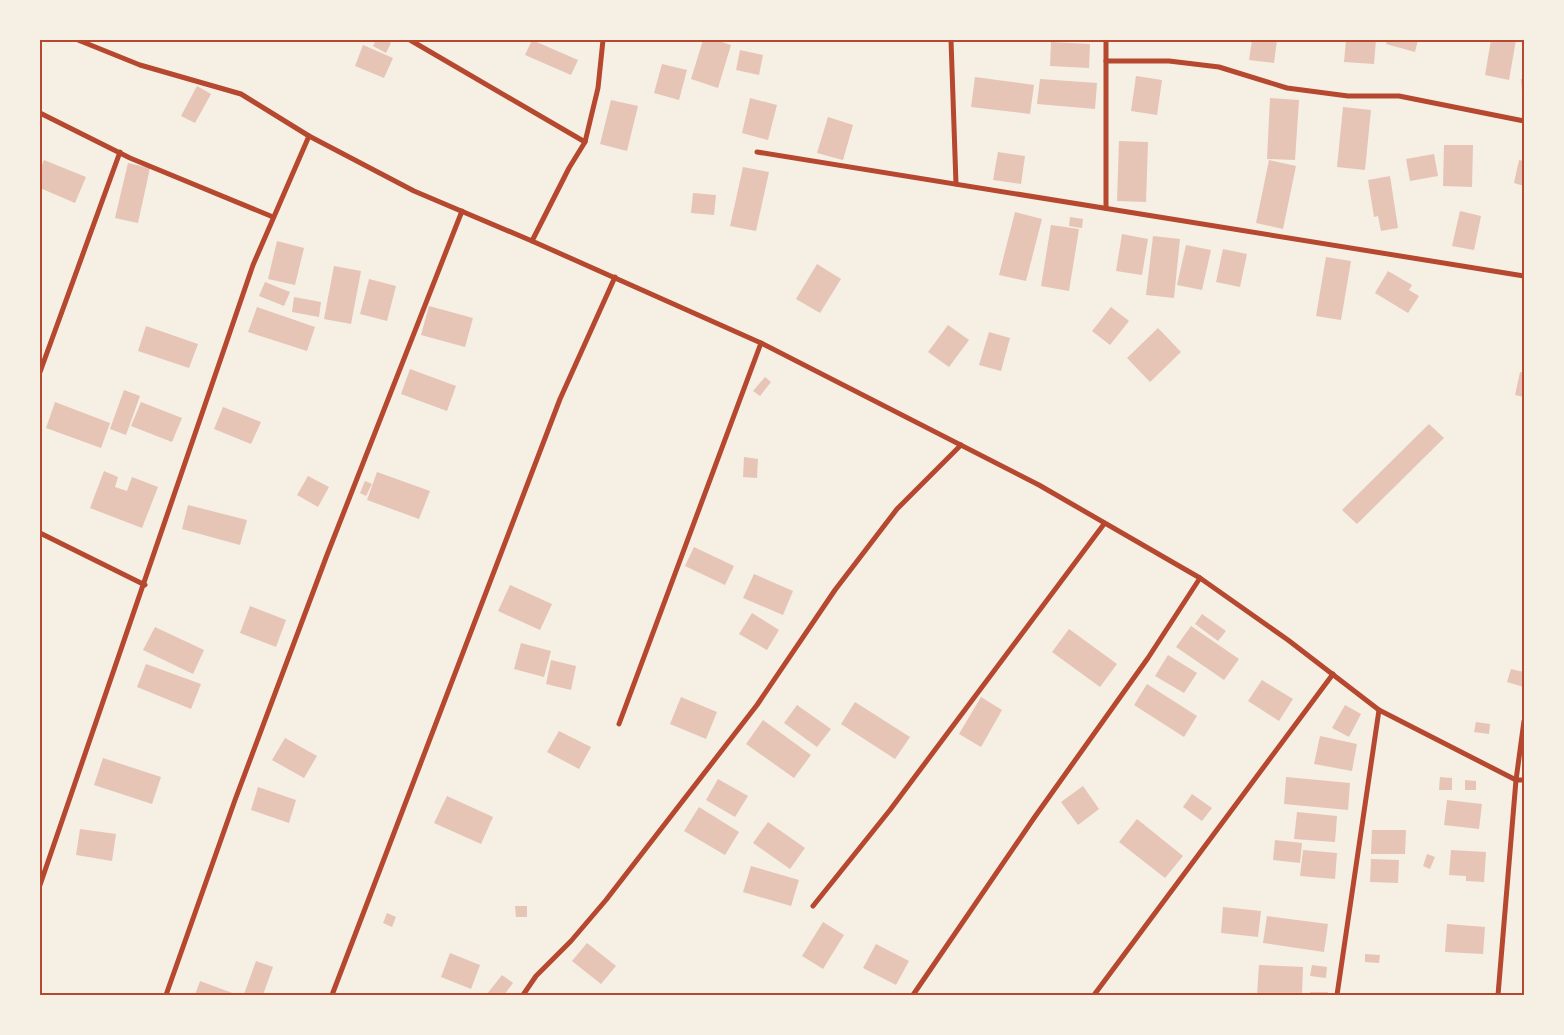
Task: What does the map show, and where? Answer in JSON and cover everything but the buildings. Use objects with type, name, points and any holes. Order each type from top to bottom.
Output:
[{"type":"street","points":[[78,40],[140,65],[241,94],[309,136],[414,191],[761,342],[1039,485],[1200,578],[1288,640],[1379,710],[1516,780],[1524,780]]},
{"type":"street","points":[[410,40],[585,142]]},
{"type":"street","points":[[532,241],[569,168],[585,142],[598,88],[603,40]]},
{"type":"street","points":[[951,40],[956,184]]},
{"type":"street","points":[[1106,40],[1106,208]]},
{"type":"street","points":[[1106,61],[1168,61],[1219,67],[1287,88],[1348,96],[1400,96],[1524,121]]},
{"type":"street","points":[[40,113],[120,152],[274,217]]},
{"type":"street","points":[[40,885],[145,584],[253,265],[309,136]]},
{"type":"street","points":[[40,372],[120,152]]},
{"type":"street","points":[[757,152],[1524,276]]},
{"type":"street","points":[[166,995],[235,800],[327,555],[462,211]]},
{"type":"street","points":[[332,995],[560,399],[614,278]]},
{"type":"street","points":[[619,724],[761,342]]},
{"type":"street","points":[[523,995],[536,976],[571,941],[606,900],[757,705],[835,590],[896,509],[961,445]]},
{"type":"street","points":[[813,906],[890,810],[1104,524]]},
{"type":"street","points":[[40,533],[145,584]]},
{"type":"street","points":[[916,994],[1034,818],[1148,658],[1200,578]]},
{"type":"street","points":[[1094,995],[1333,674]]},
{"type":"street","points":[[1336,995],[1379,710]]},
{"type":"street","points":[[1498,995],[1516,780],[1524,721]]}]
